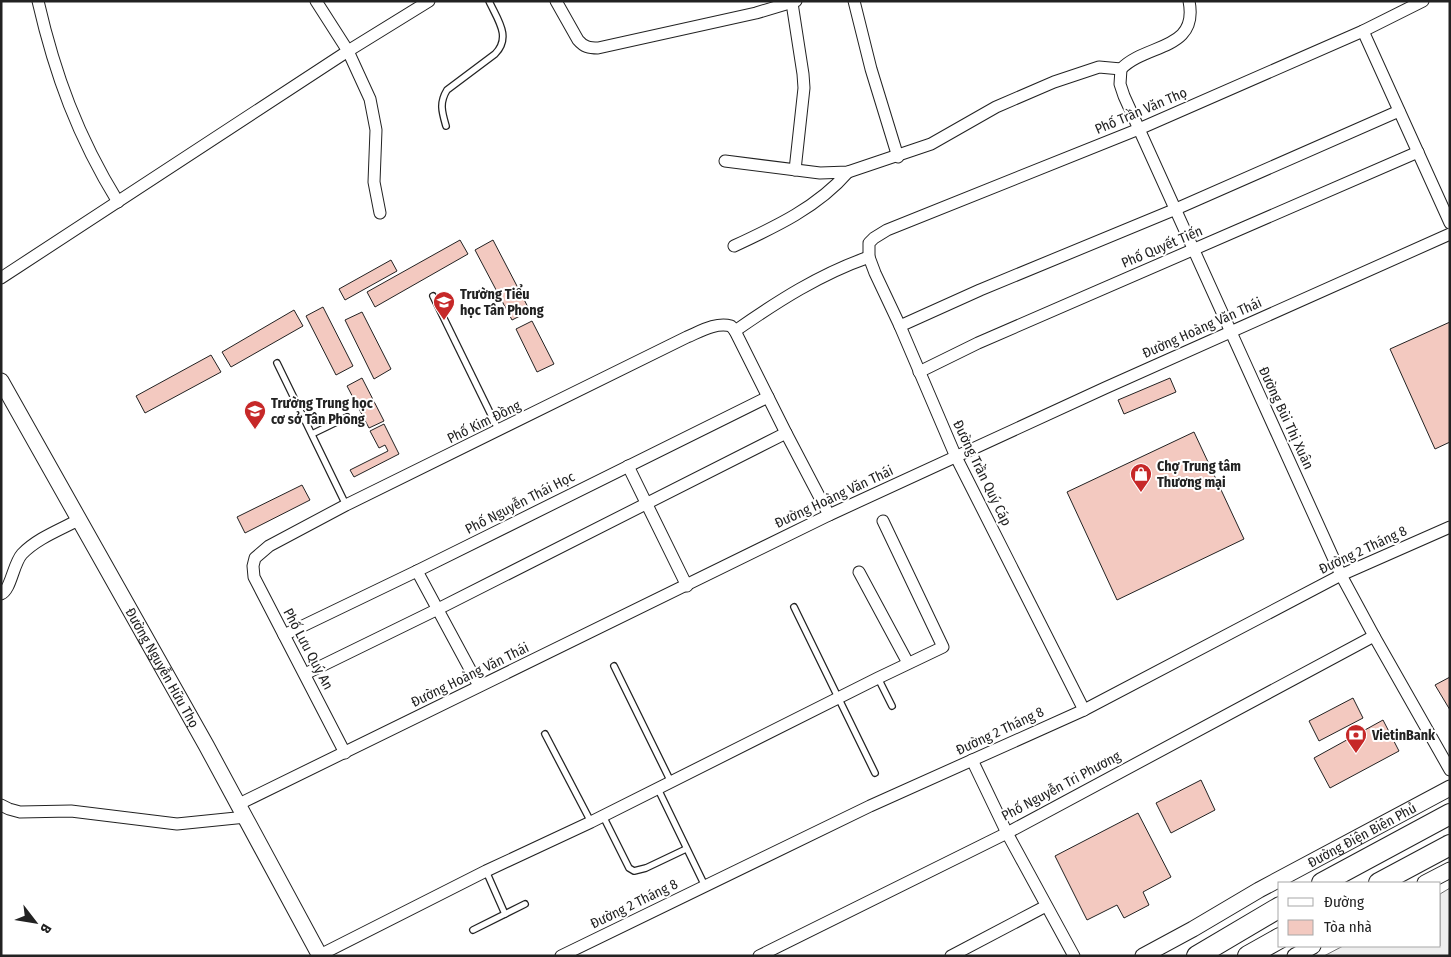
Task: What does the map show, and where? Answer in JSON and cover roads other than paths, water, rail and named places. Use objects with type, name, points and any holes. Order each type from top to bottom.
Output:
[{"type":"highway","name":"Đường Điện Biên Phủ","points":[[1324,882],[1450,814]]},
{"type":"highway","points":[[1381,882],[1450,845]]},
{"type":"highway","points":[[1196,956],[1278,908]]},
{"type":"highway","points":[[1248,956],[1278,939]]},
{"type":"street","points":[[38,1],[52,58],[66,96],[86,145],[118,202]]},
{"type":"street","points":[[316,1],[348,51],[370,99],[376,130],[374,182],[380,213]]},
{"type":"street","points":[[1,278],[348,51],[429,1]]},
{"type":"street","points":[[556,1],[578,40],[591,48],[756,13],[794,2],[804,74],[795,170]]},
{"type":"street","points":[[854,1],[871,69],[898,156]]},
{"type":"street","points":[[726,161],[827,174],[848,172],[898,156],[931,144],[974,118],[1022,94],[1090,69],[1108,67],[1121,69],[1134,59],[1175,41],[1184,34],[1188,27],[1190,18],[1189,1]]},
{"type":"street","name":"Phố Trần Văn Thọ","points":[[869,243],[886,230],[1139,130],[1363,30],[1423,1]]},
{"type":"street","points":[[1363,30],[1450,223]]},
{"type":"street","name":"Đường Bùi Thị Xuân","points":[[1121,69],[1120,84],[1139,130],[1195,250],[1230,332],[1341,576],[1450,770]]},
{"type":"street","points":[[900,326],[980,290],[1176,209],[1399,111]]},
{"type":"street","name":"Phố Quyết Tiến","points":[[919,372],[978,343],[1418,152]]},
{"type":"street","points":[[734,246],[817,202],[837,185],[848,172]]},
{"type":"street","name":"Đường Hoàng Văn Thái","points":[[242,810],[345,752],[829,515],[1450,234]]},
{"type":"street","name":"Đường Trần Quý Cáp","points":[[869,243],[869,257],[956,457],[1084,710]]},
{"type":"street","points":[[829,515],[733,328],[814,280],[869,257]]},
{"type":"street","name":"Phố Kim Đồng","points":[[255,558],[269,546],[346,505],[687,337],[711,327],[726,324],[733,328]]},
{"type":"street","name":"Đường Nguyễn Hữu Thọ","points":[[1,381],[242,810],[320,956]]},
{"type":"street","name":"Phố Nguyễn Thái Học","points":[[284,635],[768,397]]},
{"type":"street","points":[[304,674],[646,505],[786,433]]},
{"type":"street","points":[[628,466],[687,586]]},
{"type":"street","points":[[1,594],[6,592],[16,562],[22,554],[40,541],[80,520]]},
{"type":"street","points":[[320,956],[486,871],[591,822],[943,647],[883,521]]},
{"type":"street","name":"Đường 2 Tháng 8","points":[[561,956],[870,806],[1084,710],[1341,576],[1450,528]]},
{"type":"street","name":"Phố Lưu Quý An","points":[[255,558],[253,566],[254,577],[345,752]]},
{"type":"street","points":[[417,571],[479,686]]},
{"type":"street","points":[[859,572],[908,663]]},
{"type":"street","name":"Phố Nguyễn Tri Phương","points":[[759,956],[1007,832],[1374,636]]},
{"type":"street","points":[[972,760],[1007,832],[1074,956]]},
{"type":"street","name":"Đường Điện Biên Phủ","points":[[1143,956],[1259,890],[1450,788]]},
{"type":"street","points":[[1,805],[9,810],[20,812],[70,811],[176,824],[242,810]]},
{"type":"street","points":[[1427,882],[1450,870]]},
{"type":"street","points":[[951,956],[1046,906]]},
{"type":"street","points":[[1295,956],[1311,947]]},
{"type":"lane","points":[[446,126],[441,104],[447,90],[501,48],[503,42],[501,29],[489,1]]},
{"type":"lane","points":[[433,296],[499,431]]},
{"type":"lane","points":[[276,363],[346,505]]},
{"type":"lane","points":[[312,434],[347,417]]},
{"type":"lane","points":[[794,608],[875,773]]},
{"type":"lane","points":[[614,666],[671,782]]},
{"type":"lane","points":[[878,678],[892,706]]},
{"type":"lane","points":[[545,734],[591,822]]},
{"type":"lane","points":[[658,789],[705,886]]},
{"type":"lane","points":[[603,816],[629,868],[634,871],[646,868],[686,849]]},
{"type":"lane","points":[[486,871],[505,914]]},
{"type":"lane","points":[[473,930],[525,904]]},
{"type":"place","name":"Trường Tiểu học Tân Phong","points":[[444,321]]},
{"type":"place","name":"Trường Trung học cơ sở Tân Phong","points":[[255,430]]},
{"type":"place","name":"Chợ Trung tâm Thương mại","points":[[1141,493]]},
{"type":"place","name":"VietinBank","points":[[1356,754]]}]
